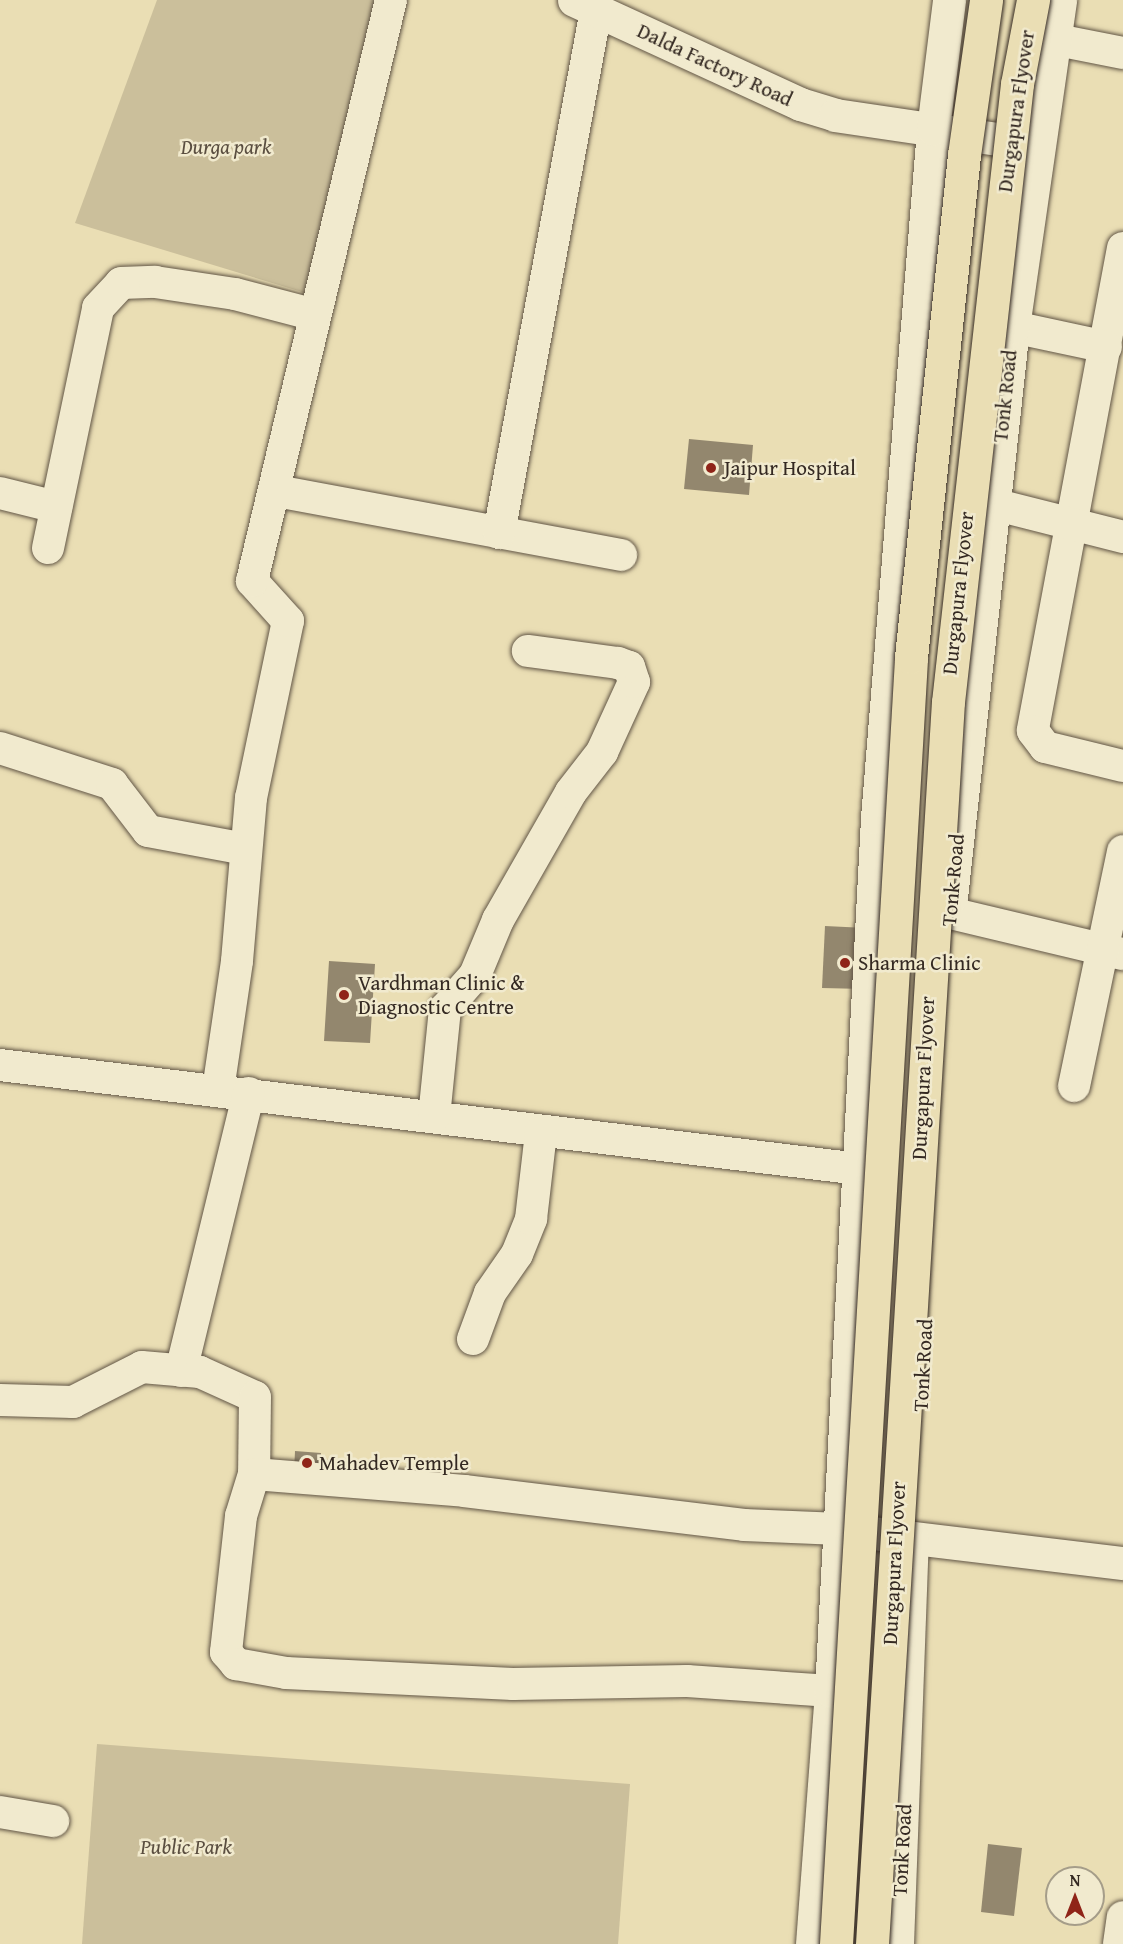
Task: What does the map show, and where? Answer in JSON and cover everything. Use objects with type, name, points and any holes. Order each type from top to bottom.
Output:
[{"type":"main road","name":"Durgapura Flyover","points":[[836,1944],[911,657],[960,190],[986,0]]},
{"type":"main road","name":"Durgapura Flyover","points":[[872,1944],[948,702],[1014,108],[1033,0]]},
{"type":"street","points":[[218,1090],[237,961],[245,849],[288,621],[252,580],[276,491],[315,315],[391,0]]},
{"type":"street","points":[[812,1944],[831,1691],[878,806],[933,129],[949,0]]},
{"type":"street","name":"Tonk Road","points":[[897,1944],[912,1539],[950,913],[1013,327],[1052,39],[1060,0]]},
{"type":"street","points":[[499,533],[585,5]]},
{"type":"street","name":"Dalda Factory Road","points":[[585,5],[800,104],[933,129],[1037,145]]},
{"type":"street","points":[[1052,39],[1123,53]]},
{"type":"street","points":[[1123,248],[1119,299],[1106,347],[1075,525],[1033,731],[1045,747],[1123,766]]},
{"type":"street","points":[[48,548],[98,308],[121,283],[155,282],[235,294],[315,315]]},
{"type":"street","points":[[1013,327],[1106,347]]},
{"type":"street","points":[[276,491],[621,555]]},
{"type":"street","points":[[0,493],[56,507]]},
{"type":"street","points":[[993,504],[1123,537]]},
{"type":"street","points":[[434,1118],[445,1009],[475,975],[498,920],[571,792],[602,752],[634,682],[629,667],[618,663],[528,651]]},
{"type":"street","points":[[0,748],[112,784],[148,831],[245,849]]},
{"type":"street","points":[[1074,1086],[1113,952],[1123,852]]},
{"type":"street","points":[[950,913],[1113,952]]},
{"type":"street","points":[[0,1065],[249,1093],[542,1132],[859,1169]]},
{"type":"street","points":[[181,1371],[249,1093]]},
{"type":"street","points":[[473,1339],[489,1293],[518,1254],[531,1219],[542,1132]]},
{"type":"street","points":[[0,1400],[73,1402],[142,1367],[200,1372],[255,1397],[254,1474],[241,1516],[226,1652],[236,1664],[286,1672],[513,1684],[687,1681],[831,1691]]},
{"type":"street","points":[[254,1474],[464,1491],[744,1525],[840,1529],[1123,1563]]},
{"type":"street","points":[[0,1812],[53,1821]]},
{"type":"street","points":[[1119,1944],[1123,1917]]},
{"type":"green space","name":"Durga park","points":[[157,0],[379,0],[312,295],[75,223]]},
{"type":"green space","name":"Public Park","points":[[97,1744],[630,1784],[618,1944],[82,1944]]},
{"type":"building","points":[[689,439],[753,445],[749,495],[684,489]]},
{"type":"building","points":[[825,926],[866,928],[864,989],[822,988]]},
{"type":"building","points":[[329,961],[375,964],[370,1043],[324,1041]]},
{"type":"building","name":"Mahadev Temple","points":[[295,1451],[321,1453],[320,1474],[294,1473]]},
{"type":"building","points":[[988,1844],[1022,1848],[1014,1916],[981,1912]]},
{"type":"place","name":"Jaipur Hospital","points":[[711,468]]},
{"type":"place","name":"Sharma Clinic","points":[[845,963]]},
{"type":"place","name":"Vardhman Clinic & Diagnostic Centre","points":[[344,995]]},
{"type":"place","name":"Mahadev Temple","points":[[307,1463]]}]
